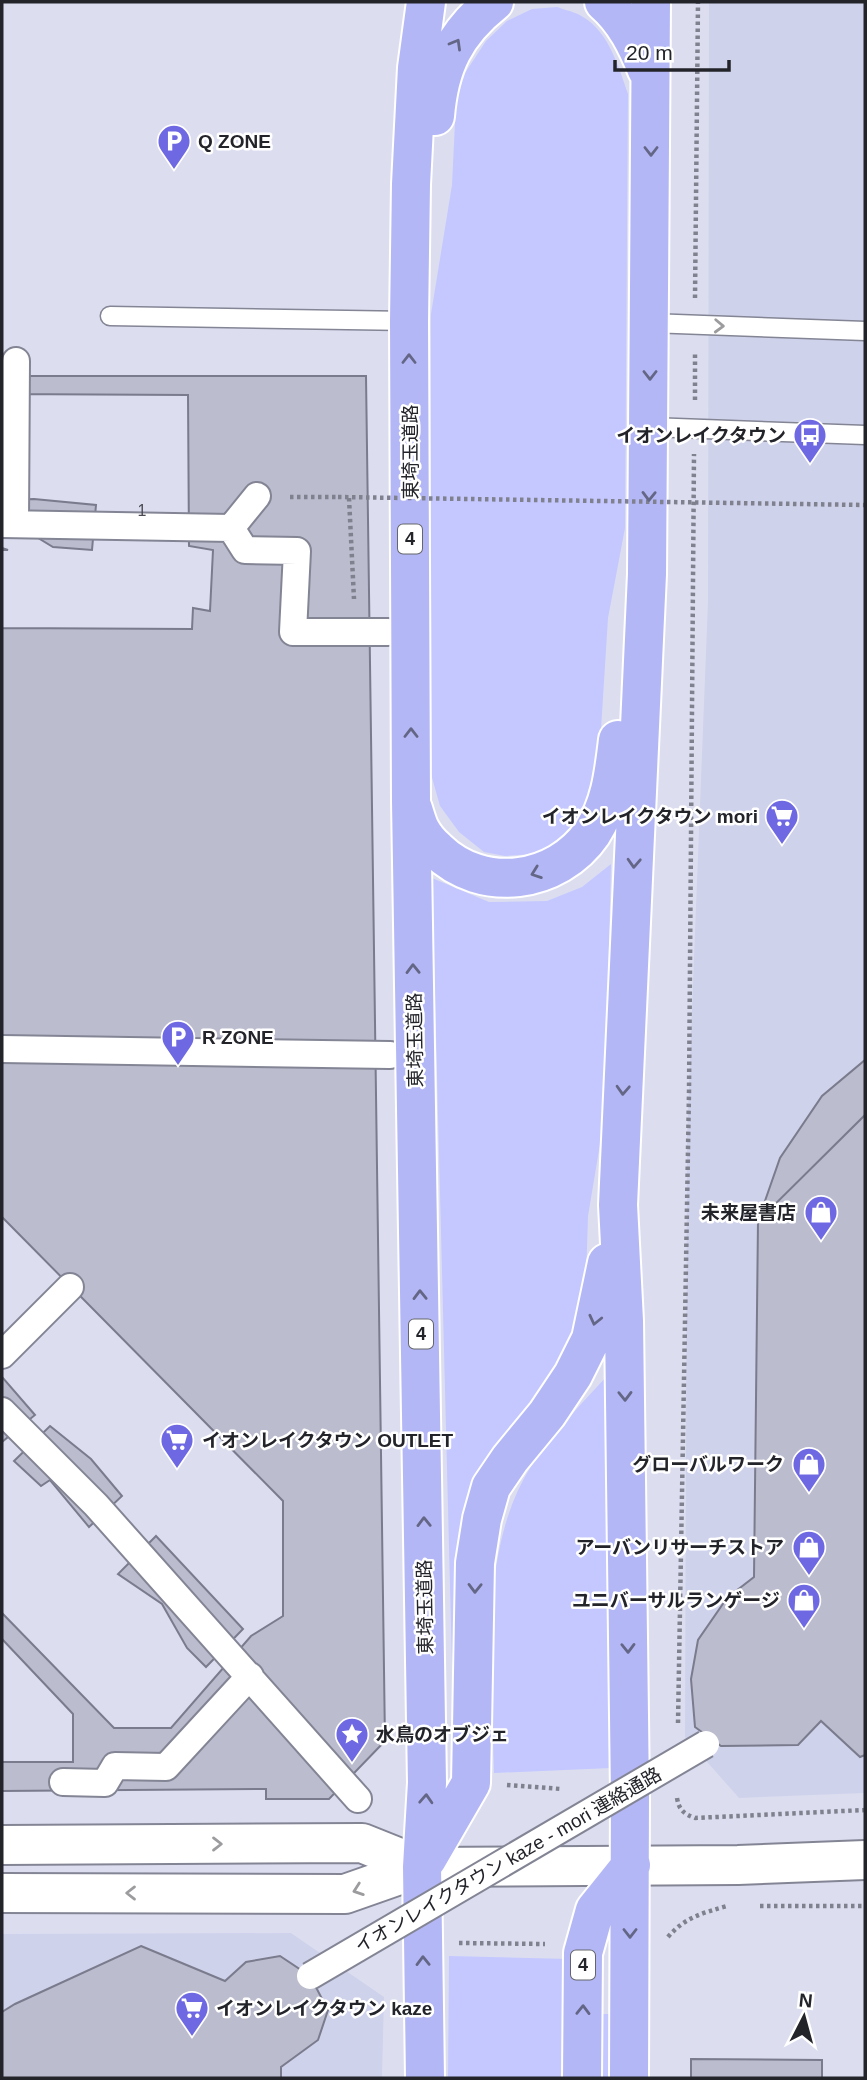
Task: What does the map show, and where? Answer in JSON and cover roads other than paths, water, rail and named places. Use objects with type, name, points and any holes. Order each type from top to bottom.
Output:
[{"type":"highway","name":"東埼玉道路","points":[[425,2078],[422,1867],[427,1783],[411,801],[409,321],[411,184],[417,68],[426,2]]},
{"type":"highway","name":"4","points":[[410,278],[430,168],[437,92],[446,61],[461,34],[494,2]]},
{"type":"highway","name":"4","points":[[604,2],[624,23],[638,47],[652,83]]},
{"type":"highway","name":"4","points":[[629,2078],[631,1865],[624,1321],[618,1205],[647,574],[651,2]]},
{"type":"highway","name":"4","points":[[411,801],[420,829],[428,842],[445,858],[464,870],[488,877],[513,879],[534,875],[558,864],[577,850],[591,834],[609,798],[620,721],[625,646],[632,608],[647,574]]},
{"type":"highway","name":"4","points":[[422,1867],[471,1783],[475,1563],[491,1487],[547,1414],[573,1375],[591,1339],[618,1205]]},
{"type":"highway","name":"4","points":[[582,2078],[583,1953],[595,1910],[631,1865]]},
{"type":"street","points":[[16,361],[8,524],[231,528]]},
{"type":"street","points":[[231,528],[257,496]]},
{"type":"street","points":[[231,528],[245,550],[296,551],[293,632],[388,632]]},
{"type":"street","points":[[2,1049],[390,1055]]},
{"type":"street","points":[[2,1355],[70,1287]]},
{"type":"street","points":[[2,1411],[96,1505],[358,1798]]},
{"type":"street","points":[[63,1782],[106,1783],[114,1766],[166,1768],[250,1676]]},
{"type":"street","name":"イオンレイクタウン kaze - mori 連絡通路","points":[[310,1976],[706,1744]]},
{"type":"street","points":[[2,1845],[362,1843],[422,1867]]},
{"type":"street","points":[[2,1892],[345,1895],[422,1867],[738,1865],[865,1860]]},
{"type":"lane","points":[[110,316],[409,321]]},
{"type":"lane","points":[[650,323],[865,331]]},
{"type":"lane","points":[[650,428],[865,435]]},
{"type":"place","name":"Q ZONE","points":[[174,171]]},
{"type":"place","name":"イオンレイクタウン","points":[[810,465]]},
{"type":"place","name":"イオンレイクタウン mori","points":[[782,846]]},
{"type":"place","name":"R ZONE","points":[[178,1067]]},
{"type":"place","name":"未来屋書店","points":[[821,1242]]},
{"type":"place","name":"イオンレイクタウン OUTLET","points":[[177,1470]]},
{"type":"place","name":"グローバルワーク","points":[[809,1494]]},
{"type":"place","name":"アーバンリサーチストア","points":[[809,1577]]},
{"type":"place","name":"ユニバーサルランゲージ","points":[[804,1630]]},
{"type":"place","name":"水鳥のオブジェ","points":[[352,1764]]},
{"type":"place","name":"イオンレイクタウン kaze","points":[[192,2038]]}]
